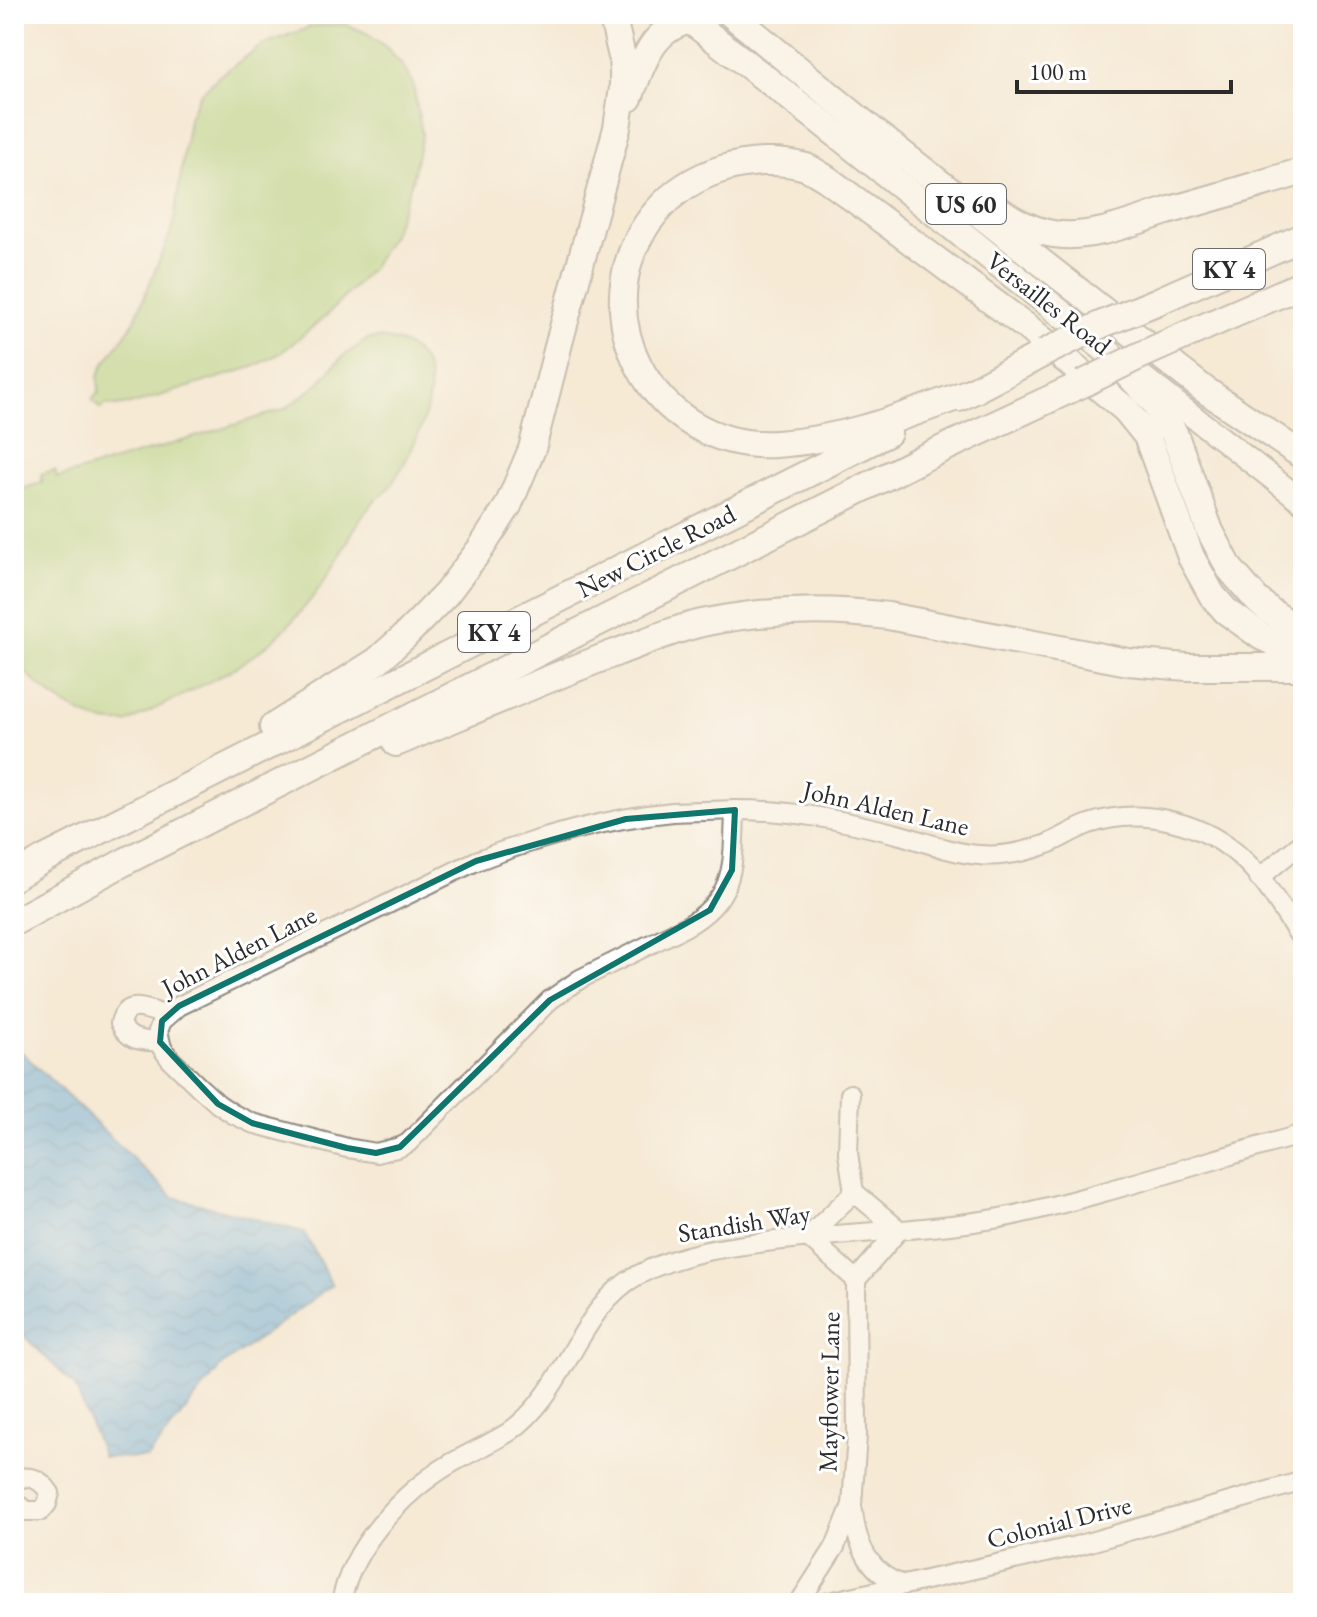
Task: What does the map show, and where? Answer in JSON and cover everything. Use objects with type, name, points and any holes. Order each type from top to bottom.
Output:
[{"type":"highway","points":[[135,813],[377,661],[446,594],[508,506],[532,449],[617,128],[623,88],[623,61],[612,14]]},
{"type":"highway","points":[[617,128],[654,41],[685,17],[733,15]]},
{"type":"highway","name":"Versailles Road","points":[[733,15],[905,156],[1205,390]]},
{"type":"highway","name":"Versailles Road","points":[[685,17],[1104,348]]},
{"type":"highway","points":[[785,58],[914,145],[1006,215],[1040,232],[1070,235],[1105,229],[1303,171]]},
{"type":"highway","points":[[975,390],[835,436],[774,444],[743,442],[718,436],[691,424],[671,410],[651,389],[638,364],[622,309],[626,271],[636,241],[664,203],[706,174],[732,166],[770,162],[807,168],[827,179],[1028,328],[1126,410],[1147,436],[1191,557],[1212,595],[1226,611],[1262,637],[1303,651]]},
{"type":"highway","name":"New Circle Road","points":[[14,877],[44,859],[1100,325],[1303,237]]},
{"type":"highway","name":"New Circle Road","points":[[14,922],[104,873],[907,466],[1139,356],[1302,284]]},
{"type":"highway","points":[[1104,348],[1154,402],[1174,433],[1210,531],[1230,569],[1263,606],[1303,630]]},
{"type":"highway","points":[[1205,390],[1303,456]]},
{"type":"highway","points":[[229,810],[657,637],[704,622],[762,613],[852,611],[1128,662],[1187,667],[1303,667]]},
{"type":"main road","name":"Versailles Road","points":[[1104,348],[1303,502]]},
{"type":"main road","name":"Versailles Road","points":[[1205,390],[1303,467]]},
{"type":"street","points":[[166,1016],[141,1008],[130,1009],[122,1016],[120,1023],[125,1034],[135,1039],[160,1042],[170,1059],[233,1114],[252,1123],[332,1145],[376,1153],[400,1147],[408,1143],[550,1000],[580,979],[685,927],[710,910],[724,891],[732,870],[735,810]]},
{"type":"street","name":"John Alden Lane","points":[[160,1042],[158,1031],[162,1021],[179,1006],[476,861],[506,850],[626,819],[673,812],[787,811],[849,822],[956,852],[982,856],[1020,852],[1045,845],[1085,825],[1110,818],[1159,818],[1189,827],[1220,842],[1247,862],[1303,941]]},
{"type":"street","points":[[1259,878],[1303,842]]},
{"type":"street","points":[[850,1094],[848,1153],[854,1192],[899,1230]]},
{"type":"street","name":"Standish Way","points":[[341,1603],[360,1554],[383,1521],[429,1479],[506,1433],[532,1413],[606,1301],[619,1287],[638,1275],[694,1253],[744,1244],[899,1230],[992,1219],[1037,1210],[1303,1134]]},
{"type":"street","points":[[808,1237],[854,1192]]},
{"type":"street","name":"Mayflower Lane","points":[[899,1230],[856,1280],[857,1436],[852,1505],[854,1529],[863,1552],[887,1578],[904,1585]]},
{"type":"street","name":"Mayflower Lane","points":[[808,1237],[856,1280]]},
{"type":"street","points":[[14,1502],[27,1511],[41,1511],[50,1493],[42,1482],[30,1477],[15,1478]]},
{"type":"street","name":"Colonial Drive","points":[[825,1603],[1076,1546],[1303,1481]]},
{"type":"street","name":"Mayflower Lane","points":[[799,1603],[835,1547],[852,1505]]},
{"type":"highlighted area","points":[[735,810],[732,870],[710,910],[550,1000],[400,1147],[376,1153],[252,1123],[218,1104],[160,1042],[162,1021],[179,1006],[476,861],[626,819]]},
{"type":"green space","points":[[346,24],[369,34],[402,65],[413,84],[422,135],[412,181],[393,233],[371,269],[326,316],[281,353],[253,367],[137,403],[107,404],[100,409],[92,399],[99,392],[98,377],[134,322],[173,227],[189,118],[199,95],[219,76],[264,44],[313,26]]},
{"type":"green space","points":[[379,338],[405,345],[421,358],[428,376],[429,396],[424,419],[391,485],[366,511],[325,580],[281,633],[228,672],[129,722],[114,723],[81,714],[50,694],[23,670],[14,658],[14,492],[42,482],[41,474],[55,470],[57,478],[285,409],[317,385],[342,357],[368,339]]},
{"type":"water","points":[[14,1045],[173,1197],[304,1232],[332,1285],[221,1366],[147,1458],[103,1457],[75,1386],[14,1326]]}]
